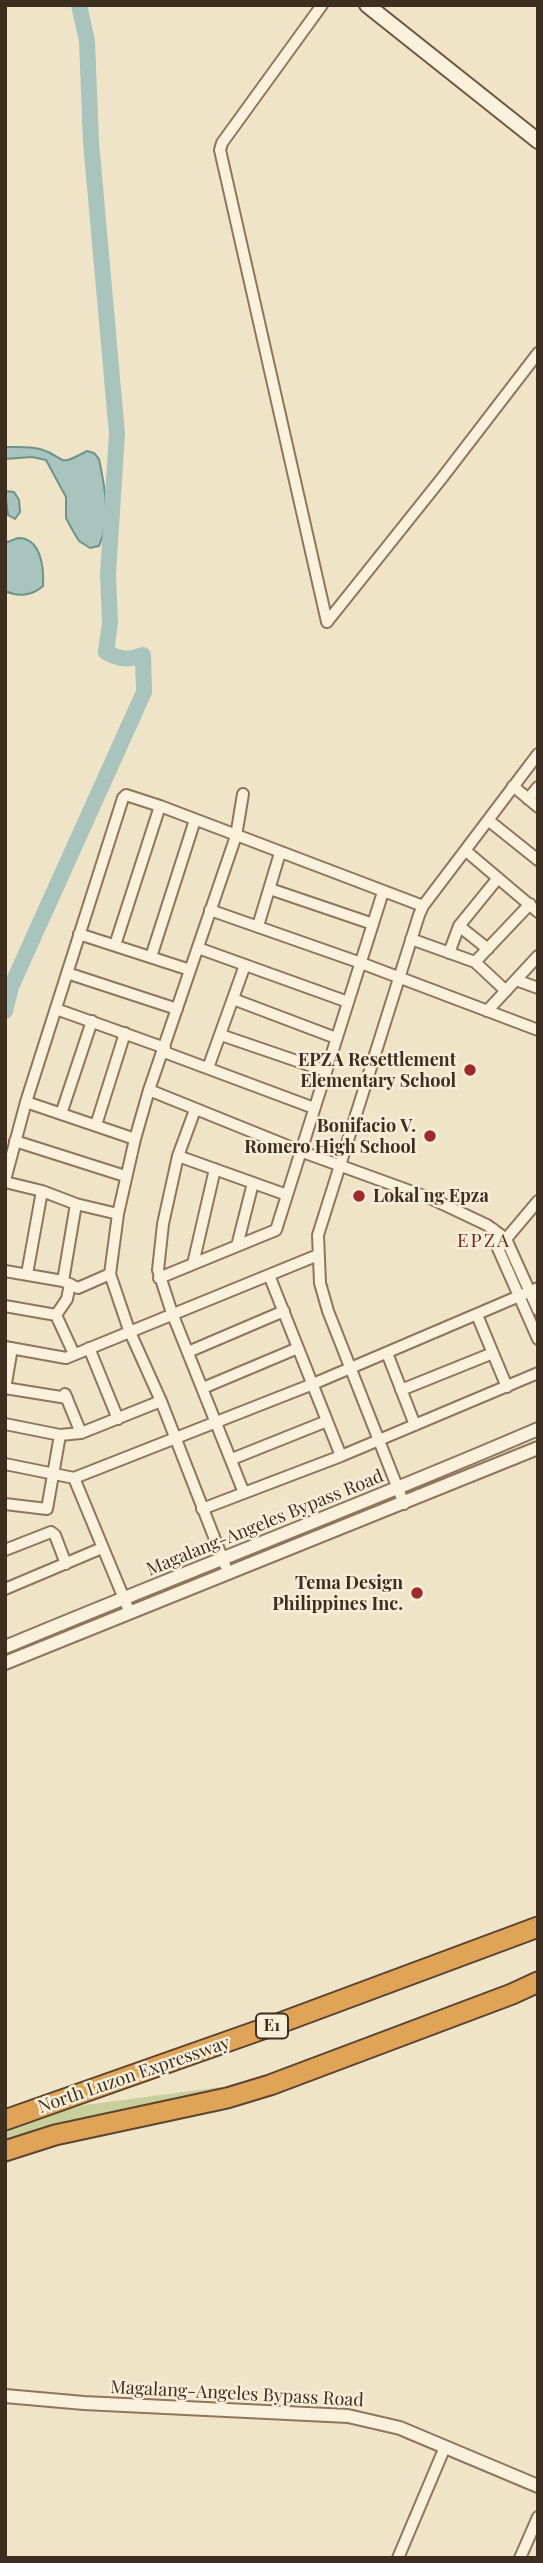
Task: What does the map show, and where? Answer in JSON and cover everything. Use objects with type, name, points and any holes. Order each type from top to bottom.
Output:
[{"type":"highway","name":"North Luzon Expressway","points":[[5,2120],[280,2023],[538,1927]]},
{"type":"highway","name":"North Luzon Expressway","points":[[5,2151],[55,2136],[227,2098],[270,2085],[538,1982]]},
{"type":"main road","points":[[367,5],[538,141]]},
{"type":"street","points":[[322,5],[222,142],[220,150],[327,622],[538,353]]},
{"type":"street","points":[[404,1504],[328,1311],[320,1283],[318,1235],[423,906],[538,754]]},
{"type":"street","points":[[513,786],[538,807]]},
{"type":"street","points":[[528,799],[538,788]]},
{"type":"street","points":[[229,1575],[161,1401],[129,1330],[110,1274],[125,1176],[135,1139],[149,1090],[236,836],[243,794]]},
{"type":"street","points":[[118,1214],[76,1204],[5,1181],[26,1102],[123,797],[131,796],[160,806],[423,906]]},
{"type":"street","points":[[116,946],[160,806]]},
{"type":"street","points":[[151,957],[195,820]]},
{"type":"street","points":[[488,820],[538,860]]},
{"type":"street","points":[[466,851],[534,908],[475,962]]},
{"type":"street","points":[[258,926],[281,853]]},
{"type":"street","points":[[449,953],[459,926],[498,877]]},
{"type":"street","points":[[270,889],[373,924]]},
{"type":"street","points":[[159,1278],[276,1230],[383,892]]},
{"type":"street","points":[[210,910],[361,963],[538,1030]]},
{"type":"street","points":[[459,926],[488,949]]},
{"type":"street","points":[[79,934],[190,970]]},
{"type":"street","points":[[411,939],[475,962],[506,991]]},
{"type":"street","points":[[198,948],[348,1002]]},
{"type":"street","points":[[487,1011],[538,956]]},
{"type":"street","points":[[208,1068],[245,965]]},
{"type":"street","points":[[67,973],[177,1009]]},
{"type":"street","points":[[516,980],[538,988]]},
{"type":"street","points":[[233,999],[337,1038]]},
{"type":"street","points":[[55,1010],[125,1033],[314,1108]]},
{"type":"street","points":[[61,1114],[92,1021]]},
{"type":"street","points":[[96,1125],[125,1033]]},
{"type":"street","points":[[221,1035],[326,1071]]},
{"type":"street","points":[[149,1090],[300,1151],[432,1199],[480,1221],[493,1229],[538,1310]]},
{"type":"street","points":[[26,1102],[135,1139]]},
{"type":"street","points":[[195,1110],[178,1156],[163,1224],[159,1248],[159,1278],[244,1493]]},
{"type":"street","points":[[15,1141],[125,1176]]},
{"type":"street","points":[[178,1156],[287,1195]]},
{"type":"street","points":[[193,1264],[215,1169]]},
{"type":"street","points":[[237,1246],[253,1183]]},
{"type":"street","points":[[27,1274],[42,1191]]},
{"type":"street","points":[[501,1242],[538,1201]]},
{"type":"street","points":[[55,1315],[66,1299],[76,1204]]},
{"type":"street","points":[[81,1433],[66,1395],[5,1388],[9,1348],[60,1358],[74,1354],[318,1255]]},
{"type":"street","points":[[5,1270],[67,1282],[79,1288],[110,1274]]},
{"type":"street","points":[[269,1275],[341,1456]]},
{"type":"street","points":[[5,1464],[74,1478],[313,1384],[529,1291]]},
{"type":"street","points":[[529,1291],[538,1339]]},
{"type":"street","points":[[5,1306],[55,1315],[74,1354]]},
{"type":"street","points":[[188,1352],[284,1311]]},
{"type":"street","points":[[477,1315],[507,1387]]},
{"type":"street","points":[[89,1348],[118,1419]]},
{"type":"street","points":[[203,1388],[299,1348]]},
{"type":"street","points":[[387,1353],[415,1426]]},
{"type":"street","points":[[401,1390],[493,1353]]},
{"type":"street","points":[[202,1509],[379,1441],[538,1373]]},
{"type":"street","points":[[5,1424],[60,1435],[81,1433],[161,1401]]},
{"type":"street","points":[[232,1459],[327,1421]]},
{"type":"street","name":"Magalang-Angeles Bypass Road","points":[[5,1647],[397,1489],[538,1429]]},
{"type":"street","points":[[5,1504],[47,1509],[60,1435]]},
{"type":"street","name":"Magalang-Angeles Bypass Road","points":[[5,1663],[229,1575],[538,1448]]},
{"type":"street","points":[[74,1478],[130,1613]]},
{"type":"street","points":[[5,1550],[51,1532],[55,1535],[66,1564]]},
{"type":"street","points":[[5,1589],[102,1549]]},
{"type":"street","name":"Magalang-Angeles Bypass Road","points":[[5,2396],[84,2403],[348,2416],[400,2428],[538,2486]]},
{"type":"street","points":[[398,2558],[445,2447]]},
{"type":"street","points":[[520,2558],[538,2517]]},
{"type":"green space","points":[[221,2087],[223,2095],[5,2146],[5,2126],[85,2105]]},
{"type":"water","points":[[5,447],[36,448],[62,460],[87,451],[94,453],[99,459],[106,503],[105,525],[99,546],[90,548],[79,541],[66,518],[66,497],[46,460],[32,457],[5,459]]},
{"type":"water","points":[[5,491],[14,492],[19,500],[20,512],[15,519],[8,515]]},
{"type":"water","points":[[18,538],[26,539],[36,548],[43,570],[43,586],[25,594],[5,591],[5,543]]},
{"type":"waterway","points":[[5,1011],[11,987],[144,692],[143,655],[124,658],[106,652],[110,623],[108,574],[117,434],[91,142],[87,41],[79,5]]},
{"type":"place","name":"EPZA Resettlement Elementary School","points":[[470,1070]]},
{"type":"place","name":"Bonifacio V. Romero High School","points":[[430,1136]]},
{"type":"place","name":"Lokal ng Epza","points":[[359,1196]]},
{"type":"place","name":"Tema Design Philippines Inc.","points":[[417,1593]]},
{"type":"district","name":"EPZA","points":[[484,1241]]}]
